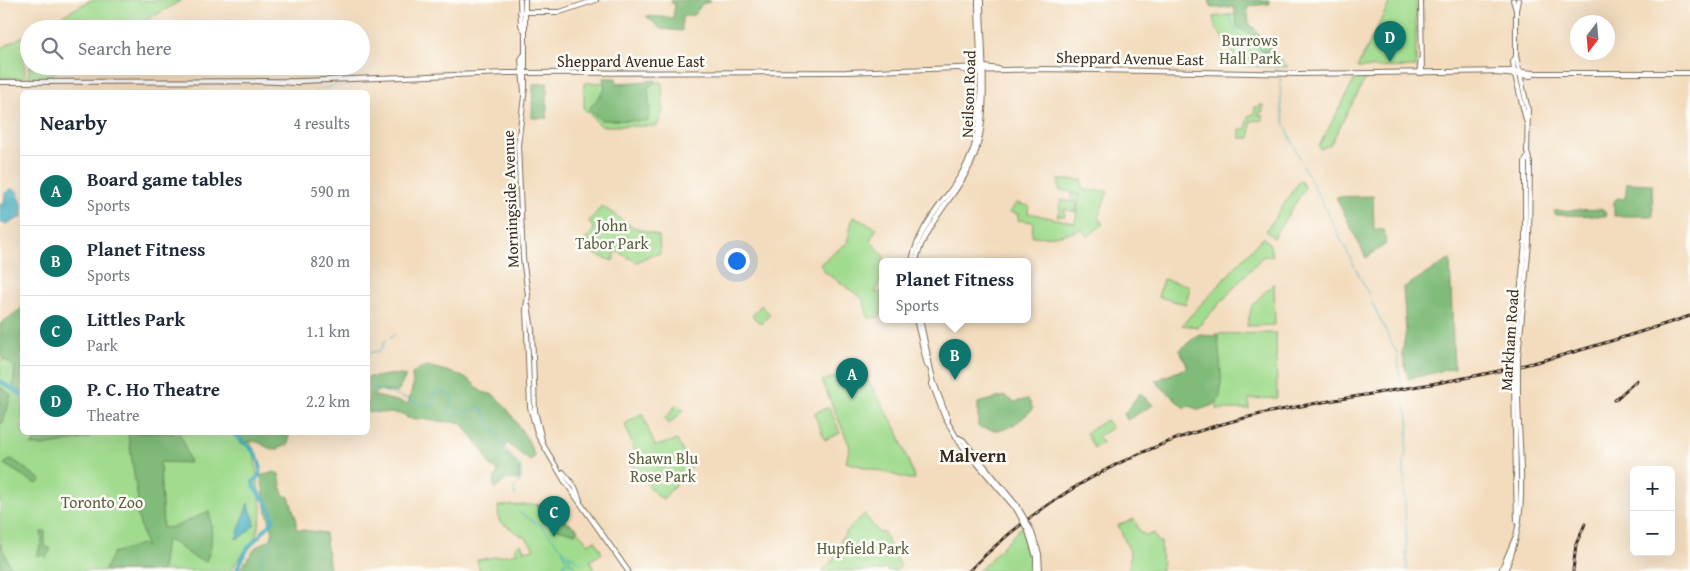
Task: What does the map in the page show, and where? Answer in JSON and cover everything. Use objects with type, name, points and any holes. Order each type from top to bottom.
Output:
[{"type":"main road","name":"Morningside Avenue","points":[[520,0],[524,28],[524,55],[521,59],[524,92],[518,146],[522,249],[528,305],[526,308],[531,415],[538,436],[564,480],[580,500],[628,571]]},
{"type":"main road","name":"Morningside Avenue","points":[[523,14],[525,0]]},
{"type":"main road","points":[[523,14],[569,11],[596,0]]},
{"type":"main road","name":"Neilson Road","points":[[915,258],[927,231],[965,174],[977,149],[983,120],[979,0]]},
{"type":"main road","points":[[1420,0],[1420,73]]},
{"type":"main road","name":"Markham Road","points":[[1513,0],[1516,10]]},
{"type":"main road","name":"Markham Road","points":[[1501,571],[1516,536],[1518,525],[1516,358],[1525,243],[1525,162],[1527,158],[1526,124],[1528,110],[1513,61],[1516,56],[1516,10],[1518,0]]},
{"type":"main road","name":"Sheppard Avenue East","points":[[0,82],[301,81],[523,73],[755,73],[980,69],[1273,73],[1690,73]]},
{"type":"main road","name":"Sheppard Avenue East","points":[[255,81],[276,83],[301,81]]},
{"type":"main road","points":[[919,323],[939,401],[948,420],[960,443],[1018,509],[1030,530],[1039,554],[1040,571]]},
{"type":"main road","points":[[1030,530],[1036,557],[1036,571]]},
{"type":"main road","name":"Markham Road","points":[[1505,571],[1517,541],[1516,536]]},
{"type":"green space","points":[[91,0],[182,0],[147,20],[54,20]]},
{"type":"green space","points":[[672,0],[709,0],[709,2],[702,4],[694,15],[682,17],[682,31],[661,29],[646,16],[673,18],[675,4],[671,3]]},
{"type":"green space","points":[[1209,0],[1269,0],[1269,4],[1247,6],[1249,23],[1271,48],[1268,52],[1265,53],[1252,36],[1238,28],[1234,7],[1212,8]]},
{"type":"green space","points":[[1391,0],[1416,0],[1416,67],[1357,68]]},
{"type":"green space","name":"Burrows Hall Park","points":[[1241,14],[1288,67],[1237,66],[1233,52],[1215,27],[1213,17]]},
{"type":"green space","points":[[20,38],[20,75],[25,75],[25,78],[0,78],[0,49]]},
{"type":"green space","points":[[29,75],[51,75],[46,78],[29,78]]},
{"type":"green space","points":[[1356,77],[1366,78],[1330,145],[1320,149],[1319,146]]},
{"type":"green space","points":[[603,78],[616,78],[617,84],[655,80],[656,82],[648,87],[650,108],[648,121],[601,120],[588,110],[605,89]]},
{"type":"green space","points":[[662,82],[663,111],[657,126],[601,126],[584,109],[584,83]]},
{"type":"green space","points":[[547,83],[547,118],[532,118],[533,84]]},
{"type":"green space","points":[[1260,105],[1263,105],[1263,112],[1259,112],[1259,115],[1263,116],[1263,120],[1251,121],[1250,138],[1240,138],[1240,129],[1246,129],[1248,116],[1254,114],[1255,106],[1260,108]]},
{"type":"green space","points":[[1059,180],[1082,180],[1082,190],[1108,191],[1098,218],[1103,224],[1087,237],[1082,229],[1057,236],[1032,236],[1033,222],[1018,220],[1018,214],[1010,212],[1016,203],[1029,206],[1028,213],[1075,223],[1079,199],[1075,202],[1070,198],[1072,194],[1080,196],[1080,194],[1059,190]]},
{"type":"green space","points":[[1300,180],[1305,188],[1273,238],[1266,231]]},
{"type":"green space","points":[[1627,183],[1652,184],[1653,216],[1614,216],[1614,201],[1617,198],[1625,199]]},
{"type":"green space","points":[[1373,196],[1374,229],[1384,230],[1386,244],[1366,258],[1336,197]]},
{"type":"green space","points":[[1061,200],[1077,203],[1076,212],[1064,209],[1065,216],[1057,216],[1061,209],[1059,208]]},
{"type":"green space","name":"John Tabor Park","points":[[602,206],[631,226],[659,236],[660,254],[651,255],[637,262],[616,251],[613,261],[594,254],[597,245],[584,241],[594,230],[589,221]]},
{"type":"green space","points":[[1603,209],[1607,216],[1556,215],[1554,211]]},
{"type":"green space","points":[[853,217],[877,228],[870,240],[885,258],[879,258],[879,284],[875,293],[879,292],[879,317],[869,319],[862,298],[824,271],[820,264],[847,243]]},
{"type":"green space","points":[[1263,237],[1269,243],[1273,256],[1263,256],[1198,327],[1182,325]]},
{"type":"green space","points":[[1450,259],[1454,368],[1408,379],[1402,353],[1406,331],[1403,288]]},
{"type":"green space","points":[[1163,279],[1190,286],[1186,304],[1158,297]]},
{"type":"green space","points":[[1274,283],[1275,325],[1247,326],[1252,305]]},
{"type":"green space","points":[[761,305],[770,314],[761,324],[752,316]]},
{"type":"green space","points":[[20,309],[20,391],[13,388],[15,367],[0,356],[0,324]]},
{"type":"green space","points":[[1276,333],[1277,398],[1249,399],[1249,409],[1217,409],[1216,334]]},
{"type":"green space","points":[[1197,335],[1218,336],[1221,380],[1220,397],[1217,402],[1199,410],[1190,406],[1184,408],[1155,381],[1188,367],[1180,350]]},
{"type":"green space","name":"Toronto Zoo","points":[[20,359],[20,435],[246,435],[254,450],[262,514],[255,538],[230,571],[0,571],[0,360]]},
{"type":"green space","points":[[428,366],[457,374],[471,381],[482,392],[494,395],[508,410],[528,440],[535,457],[530,461],[507,443],[504,450],[520,468],[519,480],[507,479],[495,489],[493,484],[498,470],[491,467],[484,453],[462,423],[407,418],[404,414],[370,412],[370,377],[406,376],[397,393],[380,390],[372,395],[408,404],[413,385],[412,374],[420,368]]},
{"type":"green space","points":[[861,369],[896,428],[915,479],[846,462],[850,447],[822,381]]},
{"type":"green space","points":[[0,387],[11,395],[4,421],[0,424]]},
{"type":"green space","points":[[1140,393],[1153,405],[1127,420],[1124,414]]},
{"type":"green space","points":[[1005,396],[1014,402],[1028,399],[1033,409],[1014,425],[1002,430],[978,427],[978,403]]},
{"type":"green space","points":[[676,405],[684,410],[669,424],[664,416],[667,417]]},
{"type":"green space","points":[[829,407],[840,433],[825,440],[814,413]]},
{"type":"green space","name":"Shawn Blu Rose Park","points":[[642,413],[655,446],[677,440],[691,467],[663,499],[653,492],[640,472],[630,465],[642,460],[638,450],[634,451],[625,424]]},
{"type":"green space","points":[[1106,420],[1112,428],[1098,436],[1102,443],[1094,448],[1086,433]]},
{"type":"green space","points":[[41,435],[91,435],[89,438],[43,446],[31,445]]},
{"type":"green space","points":[[128,435],[180,435],[182,437],[190,463],[160,462],[163,528],[175,527],[209,511],[211,543],[206,561],[194,557],[166,540],[162,571],[104,571],[113,553],[141,544],[146,547],[135,506],[138,501]]},
{"type":"green space","points":[[235,435],[289,435],[288,445],[275,450],[253,441],[242,444]]},
{"type":"green space","points":[[12,459],[41,480],[38,483],[34,483],[4,464]]},
{"type":"green space","points":[[274,472],[279,474],[283,495],[289,497],[296,518],[296,529],[325,533],[330,571],[239,571],[256,547],[271,539],[273,531],[267,513],[261,476]]},
{"type":"green space","points":[[548,504],[588,544],[595,540],[602,553],[590,561],[595,571],[480,571],[477,560],[517,553],[515,548],[520,544],[524,551],[534,549],[527,539],[499,521],[498,506]]},
{"type":"green space","points":[[548,504],[554,514],[578,529],[576,533],[557,529],[547,522],[537,506]]},
{"type":"green space","name":"Hupfield Park","points":[[864,514],[879,533],[884,532],[890,549],[901,566],[896,571],[888,571],[885,568],[882,571],[821,571],[833,560],[844,535]]},
{"type":"green space","points":[[1134,519],[1140,532],[1147,536],[1154,533],[1158,542],[1161,542],[1162,571],[1129,571],[1130,552],[1118,525]]},
{"type":"green space","points":[[1023,525],[1030,545],[1034,571],[979,571]]},
{"type":"green space","points":[[45,531],[45,546],[51,549],[46,558],[42,555],[37,556],[42,539],[41,532]]},
{"type":"green space","points":[[0,543],[12,571],[0,571]]},
{"type":"water","points":[[11,189],[16,190],[20,199],[20,218],[6,224],[0,223],[0,204],[4,205],[5,193]]},
{"type":"water","points":[[248,503],[254,519],[254,525],[244,535],[236,539]]},
{"type":"waterway","points":[[1222,0],[1225,6]]},
{"type":"waterway","points":[[1228,14],[1239,37],[1265,53],[1274,64],[1280,78],[1281,107],[1285,125],[1300,159]]},
{"type":"waterway","points":[[323,89],[334,86]]},
{"type":"waterway","points":[[1303,165],[1369,295]]},
{"type":"waterway","points":[[1372,303],[1397,353],[1401,384]]},
{"type":"waterway","points":[[370,353],[380,351],[385,341],[395,335]]},
{"type":"waterway","points":[[0,381],[20,394]]},
{"type":"waterway","points":[[370,387],[431,407],[435,401],[432,394],[443,392],[453,397],[448,414],[451,417],[480,406],[500,441],[521,467],[521,479],[514,488],[515,496]]},
{"type":"waterway","points":[[1405,406],[1409,422],[1404,465],[1407,571]]},
{"type":"waterway","points":[[235,435],[252,450],[259,461],[260,475],[253,482],[256,490],[269,507],[273,521],[248,548],[236,571]]},
{"type":"waterway","points":[[519,512],[541,526],[562,549],[566,560],[561,571]]},
{"type":"waterway","points":[[262,571],[262,555],[269,548],[271,539]]},
{"type":"waterway","points":[[562,549],[582,564]]},
{"type":"waterway","points":[[564,555],[570,557],[568,563],[572,563],[574,567],[576,566]]},
{"type":"railway","points":[[969,571],[1000,541],[1033,515],[1068,492],[1103,471],[1179,438],[1261,414],[1337,399],[1439,383],[1521,366],[1550,359],[1690,316]]},
{"type":"railway","points":[[1615,400],[1637,380]]},
{"type":"railway","points":[[1573,571],[1576,544],[1585,524]]},
{"type":"place","name":"P. C. Ho Theatre","points":[[1390,62]]},
{"type":"place","name":"Planet Fitness","points":[[955,380]]},
{"type":"place","name":"Board game tables","points":[[852,399]]},
{"type":"place","name":"Littles Park","points":[[554,537]]},
{"type":"district","name":"Malvern","points":[[973,456]]}]
